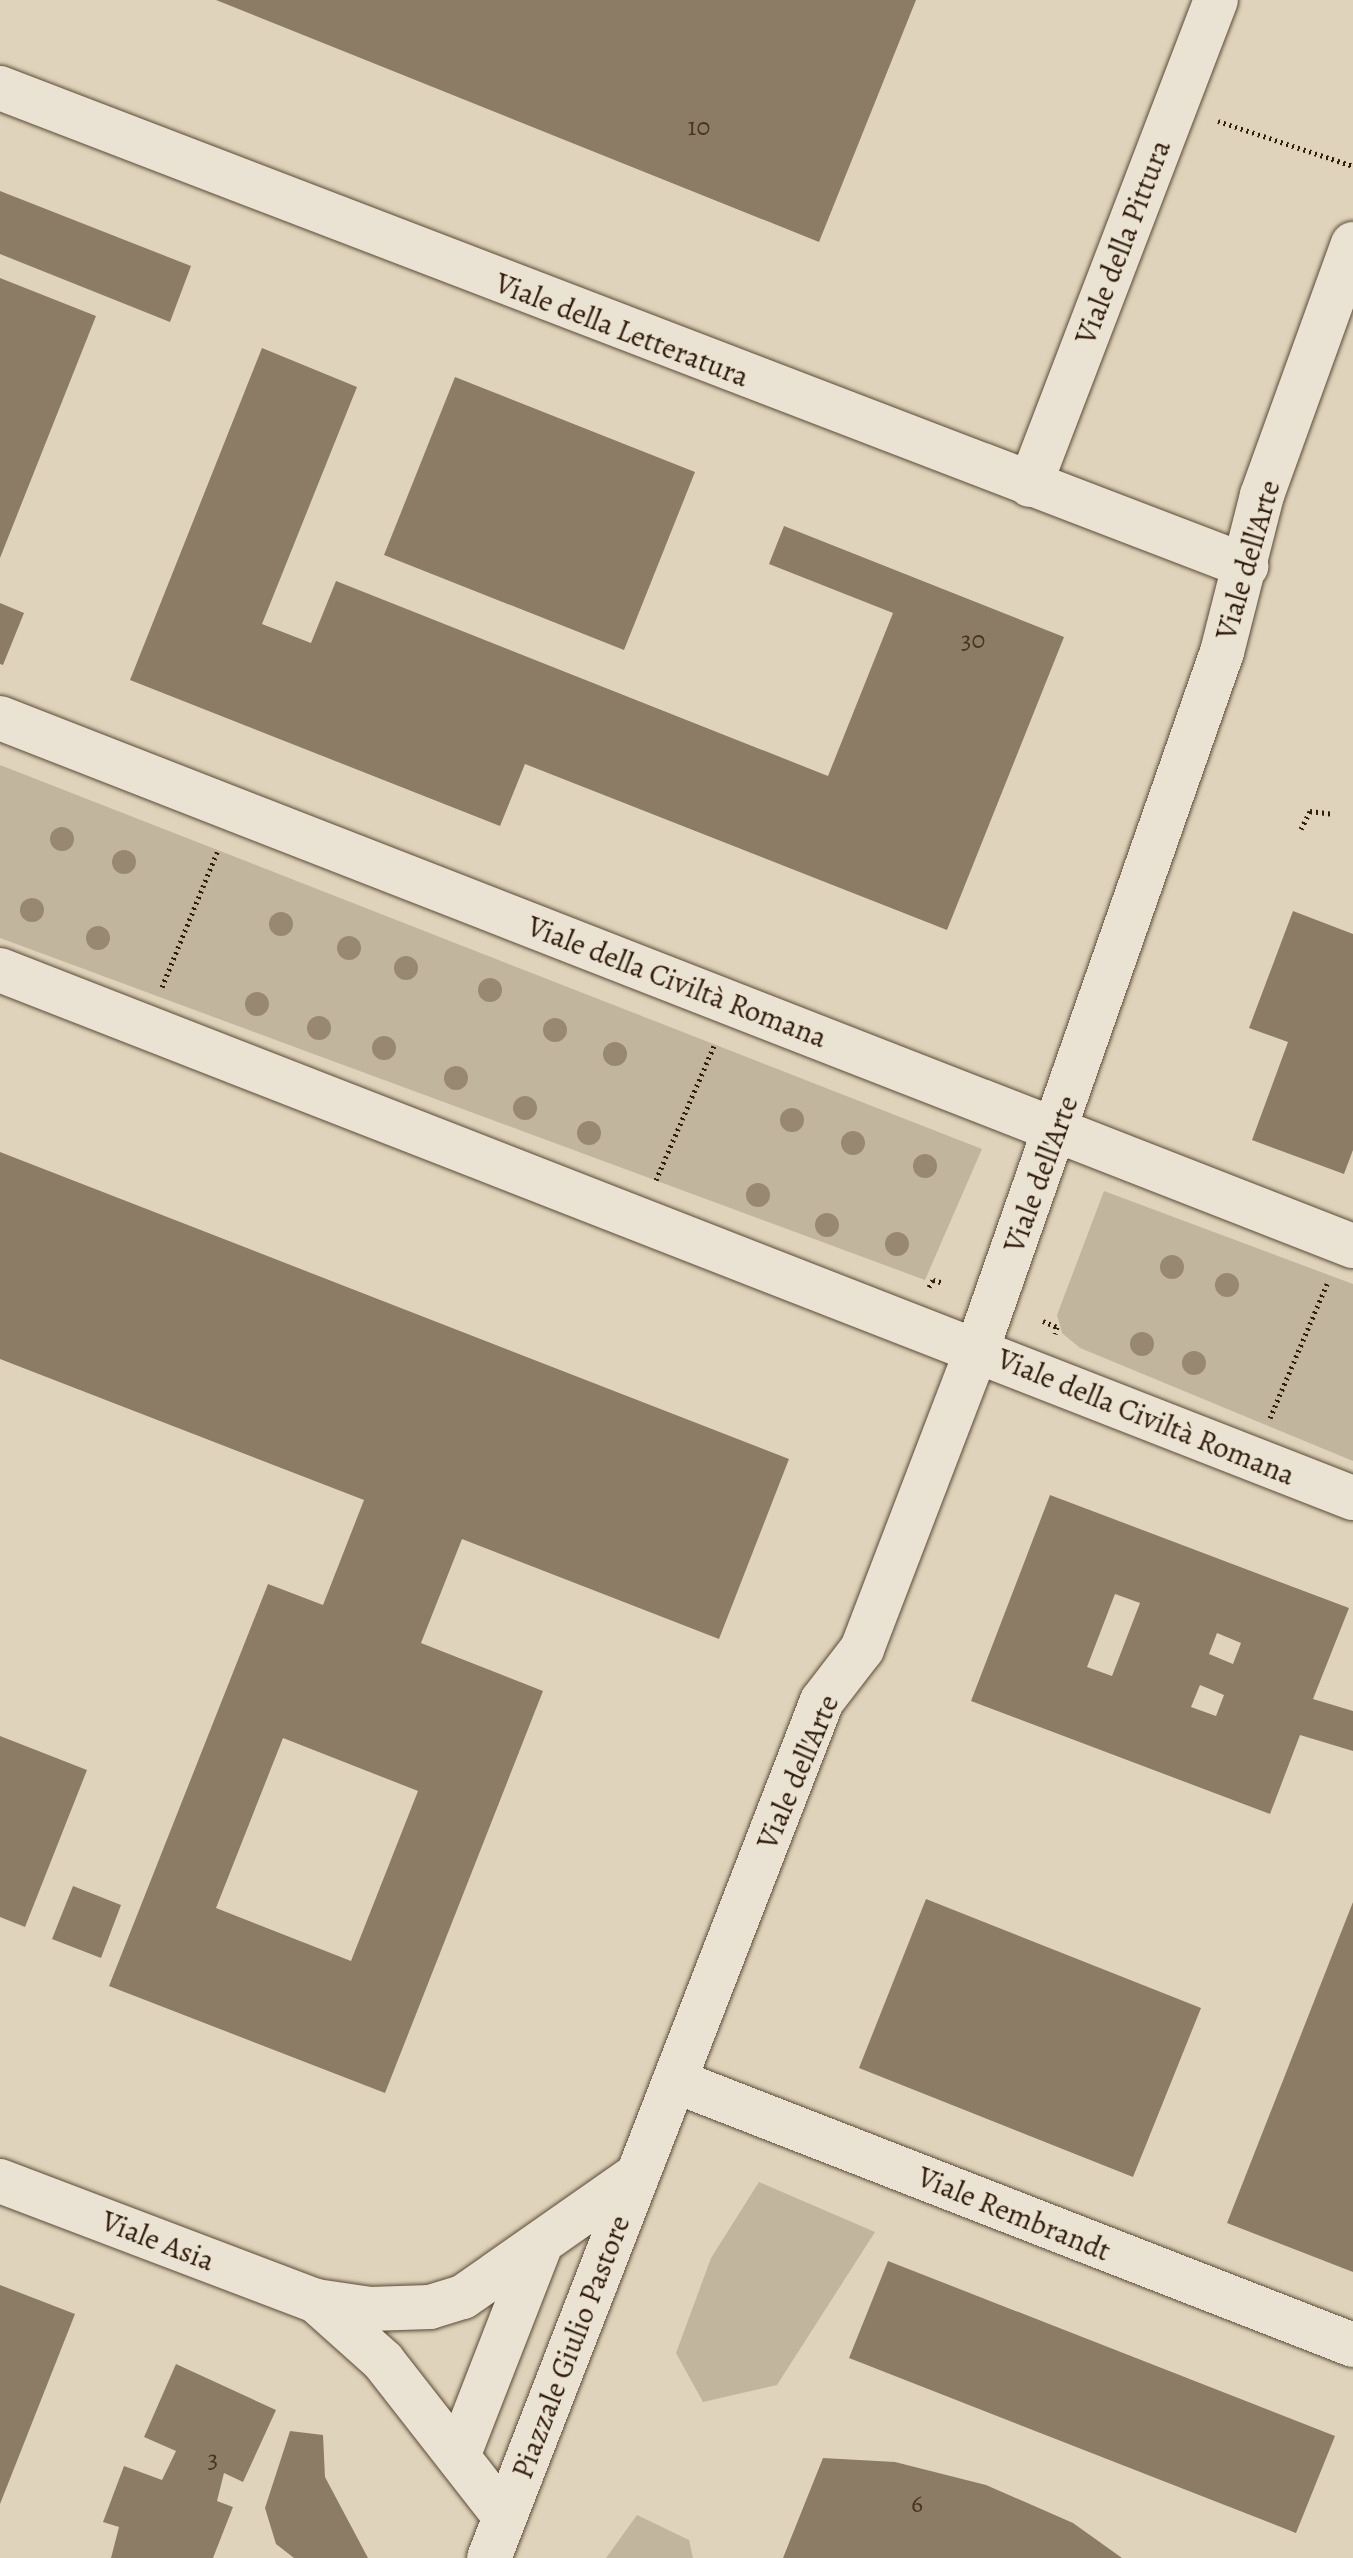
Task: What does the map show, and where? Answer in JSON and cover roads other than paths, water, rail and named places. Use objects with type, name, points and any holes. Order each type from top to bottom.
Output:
[{"type":"street","name":"Viale della Pittura","points":[[1030,485],[1216,0]]},
{"type":"street","name":"Viale della Letteratura","points":[[0,88],[1246,566]]},
{"type":"street","name":"Viale dell'Arte","points":[[675,2081],[822,1701],[862,1649],[977,1350],[1056,1133],[1246,566],[1262,495],[1353,244]]},
{"type":"street","name":"Viale della Civiltà Romana","points":[[0,718],[1349,1245]]},
{"type":"street","name":"Viale della Civiltà Romana","points":[[0,970],[145,1030],[1353,1498]]},
{"type":"street","name":"Piazzale Giulio Pastore","points":[[489,2558],[675,2081]]},
{"type":"street","name":"Viale Rembrandt","points":[[675,2081],[1353,2345]]},
{"type":"street","name":"Piazzale Giulio Pastore","points":[[316,2301],[370,2309],[441,2305],[539,2249],[636,2176]]},
{"type":"street","name":"Viale Asia","points":[[0,2181],[316,2301]]},
{"type":"street","points":[[459,2454],[539,2249]]},
{"type":"street","name":"Piazzale Giulio Pastore","points":[[316,2301],[383,2361],[459,2454],[505,2517]]}]
